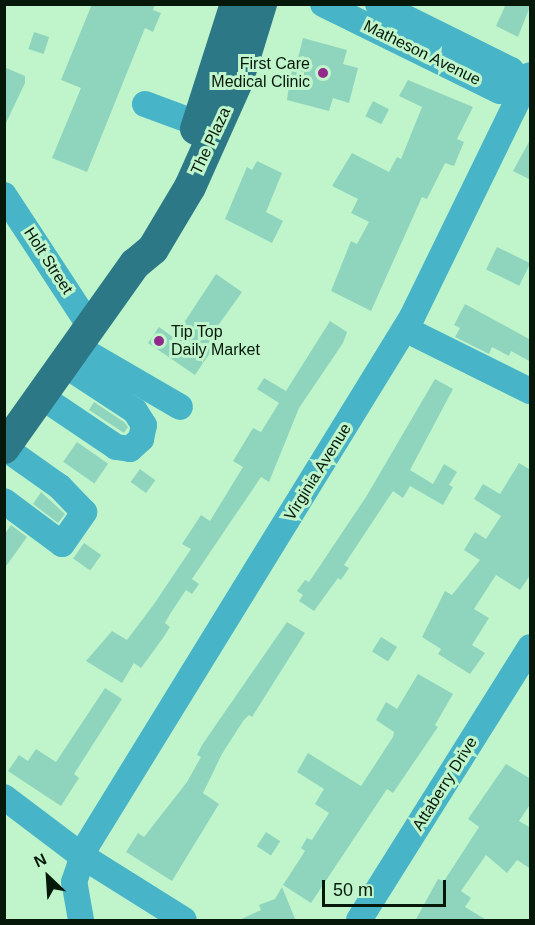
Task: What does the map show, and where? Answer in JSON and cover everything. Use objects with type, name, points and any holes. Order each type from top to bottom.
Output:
[{"type":"main road","name":"The Plaza","points":[[135,264],[136,241],[173,180],[199,124],[236,4]]},
{"type":"main road","name":"The Plaza","points":[[4,448],[135,264],[153,249],[211,145],[237,82],[261,4]]},
{"type":"street","name":"Matheson Avenue","points":[[323,4],[500,91],[528,85]]},
{"type":"street","name":"Matheson Avenue","points":[[378,4],[512,70],[528,85]]},
{"type":"street","name":"Virginia Avenue","points":[[81,921],[74,882],[82,856],[405,329],[528,85]]},
{"type":"street","points":[[145,104],[199,124]]},
{"type":"street","name":"Holt Street","points":[[4,195],[78,347]]},
{"type":"street","points":[[405,329],[531,391]]},
{"type":"street","points":[[42,397],[116,447],[130,449],[141,439],[144,425],[135,411],[78,347]]},
{"type":"street","points":[[78,347],[180,407]]},
{"type":"street","points":[[4,448],[60,487],[84,512],[62,544],[4,501]]},
{"type":"street","name":"Attaberry Drive","points":[[359,921],[531,647]]},
{"type":"street","points":[[4,797],[82,856],[184,921]]},
{"type":"building","points":[[92,4],[155,4],[153,10],[161,13],[153,32],[145,28],[87,172],[52,158],[81,88],[61,80]]},
{"type":"building","points":[[506,4],[531,4],[518,37],[496,26]]},
{"type":"building","points":[[34,32],[49,37],[44,54],[28,49]]},
{"type":"building","name":"First Care Medical Clinic","points":[[303,38],[347,50],[343,64],[358,68],[349,103],[333,98],[329,111],[287,100],[293,57],[298,58]]},
{"type":"building","points":[[4,67],[25,76],[25,83],[5,125]]},
{"type":"building","points":[[408,80],[473,107],[457,139],[464,142],[454,166],[445,163],[427,199],[422,197],[371,311],[331,291],[351,241],[357,244],[369,222],[351,213],[358,199],[332,186],[352,153],[389,172],[397,157],[401,159],[422,107],[399,96]]},
{"type":"building","points":[[373,101],[389,109],[381,124],[365,116]]},
{"type":"building","points":[[531,138],[531,180],[513,171]]},
{"type":"building","points":[[257,161],[282,173],[266,212],[283,221],[272,243],[225,219],[247,167],[252,170]]},
{"type":"building","points":[[497,247],[530,263],[519,286],[486,269]]},
{"type":"building","points":[[216,274],[242,292],[217,327],[224,332],[195,375],[148,343],[159,327],[174,338]]},
{"type":"building","points":[[465,304],[531,340],[531,362],[511,351],[509,356],[492,347],[489,354],[455,337],[460,328],[454,325]]},
{"type":"building","points":[[330,321],[347,332],[343,343],[299,408],[269,482],[261,477],[192,579],[199,584],[192,594],[186,590],[170,614],[165,623],[170,627],[163,638],[141,668],[134,663],[122,683],[86,661],[112,631],[127,640],[154,604],[191,549],[182,544],[201,515],[210,521],[243,467],[233,461],[253,428],[261,432],[279,403],[257,389],[264,378],[286,391]]},
{"type":"building","points":[[435,379],[453,389],[410,470],[433,484],[444,464],[457,472],[449,485],[453,487],[443,505],[410,486],[403,498],[393,491],[344,565],[349,568],[341,580],[338,578],[314,611],[299,601],[303,595],[297,591],[305,580],[309,582],[366,497]]},
{"type":"building","points":[[94,402],[124,422],[128,427],[124,433],[89,410]]},
{"type":"building","points":[[77,442],[108,464],[94,483],[63,462]]},
{"type":"building","points":[[519,463],[531,470],[531,574],[520,590],[496,575],[474,609],[489,618],[472,645],[485,653],[470,674],[438,654],[441,649],[422,637],[445,591],[452,595],[480,560],[464,550],[475,532],[486,539],[501,516],[474,499],[483,484],[500,494]]},
{"type":"building","points":[[140,469],[155,480],[146,493],[131,482]]},
{"type":"building","points":[[41,492],[65,514],[58,523],[33,504]]},
{"type":"building","points":[[11,525],[27,537],[4,569],[4,535]]},
{"type":"building","points":[[84,543],[101,555],[90,571],[73,559]]},
{"type":"building","points":[[287,622],[305,633],[252,717],[249,715],[243,721],[222,754],[203,793],[219,804],[172,881],[126,852],[138,833],[144,837],[187,782],[201,757],[197,755],[202,745]]},
{"type":"building","points":[[381,637],[397,647],[388,661],[372,651]]},
{"type":"building","points":[[418,674],[453,694],[435,725],[438,727],[393,793],[387,789],[311,903],[283,885],[305,851],[301,848],[307,838],[312,840],[329,813],[315,804],[324,789],[297,772],[308,753],[361,786],[393,737],[394,732],[376,720],[386,702],[397,709]]},
{"type":"building","points":[[105,688],[122,699],[74,774],[79,778],[61,806],[8,771],[19,755],[28,761],[36,749],[56,762]]},
{"type":"building","points":[[506,764],[531,779],[531,803],[519,821],[531,828],[531,869],[517,860],[507,873],[486,855],[461,891],[471,898],[465,907],[488,921],[415,921],[438,879],[444,881],[479,827],[468,819]]},
{"type":"building","points":[[266,832],[280,841],[271,856],[257,846]]},
{"type":"building","points":[[282,887],[296,921],[237,921],[261,910],[259,905],[275,899]]},
{"type":"place","name":"First Care Medical Clinic","points":[[323,73]]},
{"type":"place","name":"Tip Top Daily Market","points":[[159,341]]}]
